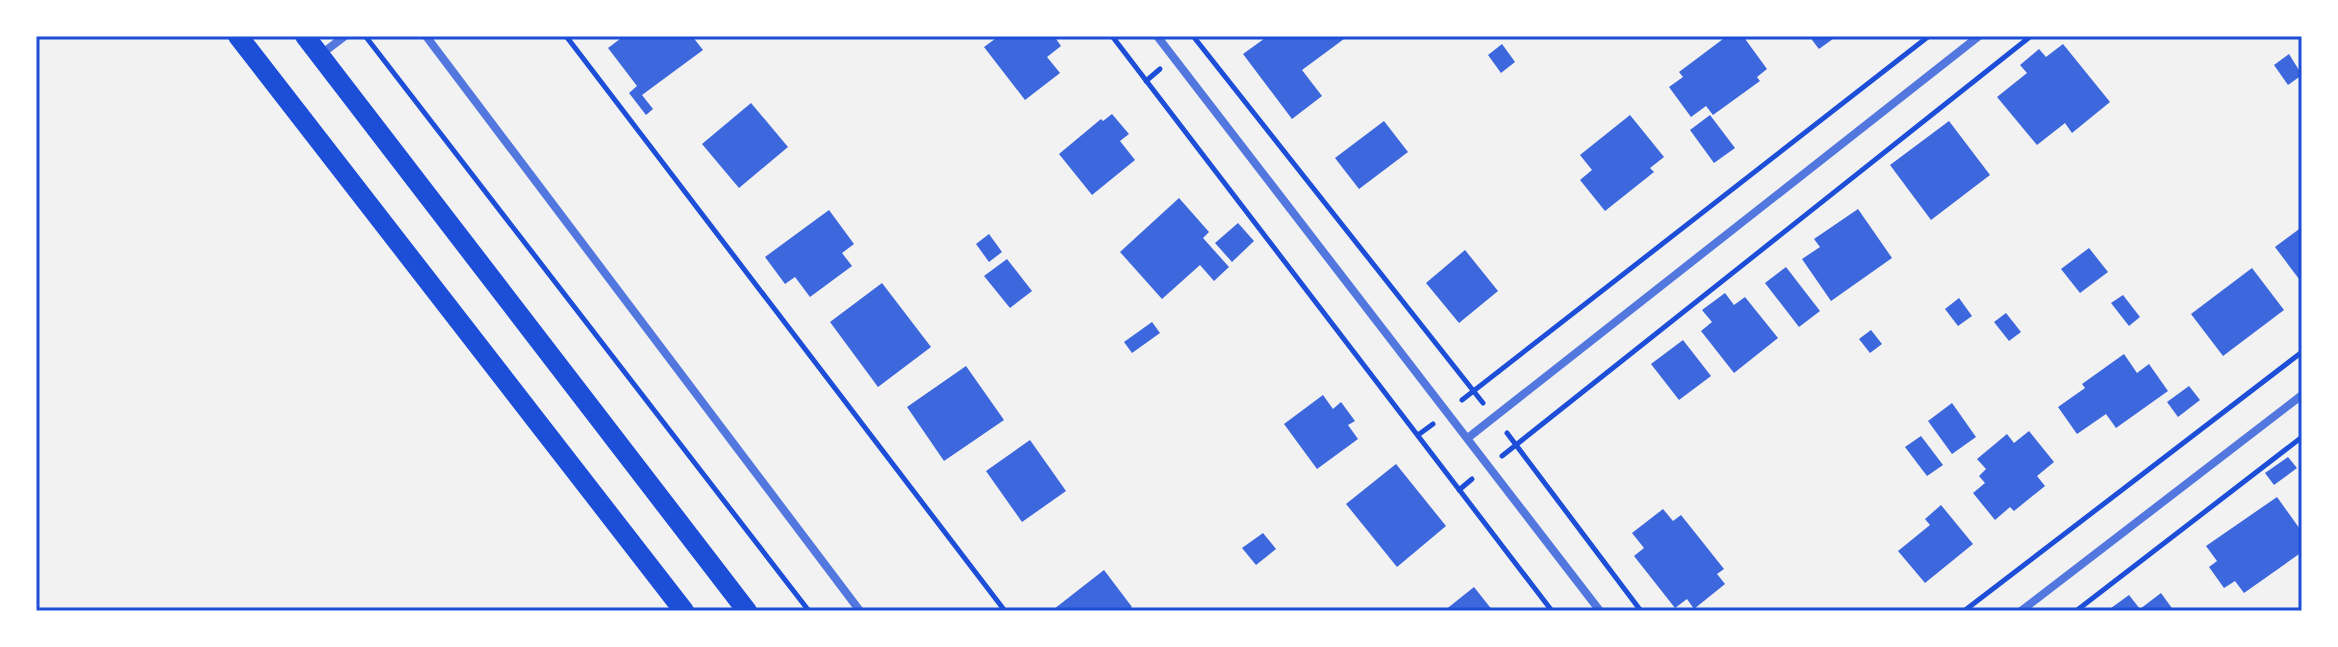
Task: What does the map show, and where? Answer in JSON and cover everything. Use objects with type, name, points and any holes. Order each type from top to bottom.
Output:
[{"type":"main road","points":[[238,36],[684,611]]},
{"type":"main road","points":[[305,36],[747,611]]},
{"type":"street","points":[[319,55],[345,36]]},
{"type":"street","points":[[426,36],[860,611]]},
{"type":"street","points":[[1157,36],[1321,253],[1469,437],[1600,611]]},
{"type":"street","points":[[1469,437],[1979,36]]},
{"type":"street","points":[[2021,611],[2302,395]]},
{"type":"path","points":[[366,36],[809,611]]},
{"type":"path","points":[[566,36],[1005,611]]},
{"type":"path","points":[[1112,36],[1552,611]]},
{"type":"path","points":[[1193,36],[1474,391],[1641,611]]},
{"type":"path","points":[[1418,435],[1929,36]]},
{"type":"path","points":[[1459,490],[2031,36]]},
{"type":"path","points":[[1964,611],[2302,352]]},
{"type":"path","points":[[2076,611],[2302,437]]},
{"type":"building","points":[[624,36],[692,36],[703,50],[642,95],[653,109],[646,115],[629,93],[637,86],[608,48]]},
{"type":"building","points":[[999,36],[1054,36],[1061,46],[1047,57],[1060,73],[1025,100],[984,47]]},
{"type":"building","points":[[1268,36],[1348,36],[1302,70],[1322,96],[1292,119],[1243,54]]},
{"type":"building","points":[[1727,36],[1743,36],[1767,69],[1757,77],[1760,81],[1713,115],[1706,106],[1691,117],[1669,87],[1683,77],[1679,72]]},
{"type":"building","points":[[1809,36],[1837,36],[1819,49]]},
{"type":"building","points":[[1502,44],[1515,62],[1501,73],[1488,55]]},
{"type":"building","points":[[2063,44],[2110,102],[2072,133],[2065,123],[2037,145],[1997,97],[2027,73],[2020,65],[2039,49],[2046,57]]},
{"type":"building","points":[[2289,54],[2302,75],[2288,85],[2274,65]]},
{"type":"building","points":[[751,103],[788,147],[739,188],[702,144]]},
{"type":"building","points":[[1112,114],[1129,134],[1120,141],[1135,160],[1092,195],[1059,154],[1101,119],[1103,121]]},
{"type":"building","points":[[1630,115],[1664,157],[1650,168],[1654,172],[1605,211],[1580,180],[1592,170],[1580,155]]},
{"type":"building","points":[[1710,115],[1735,148],[1714,163],[1690,130]]},
{"type":"building","points":[[1384,121],[1408,152],[1359,189],[1335,158]]},
{"type":"building","points":[[1949,121],[1990,175],[1931,220],[1890,165]]},
{"type":"building","points":[[1179,198],[1209,232],[1203,238],[1229,267],[1214,281],[1200,265],[1162,299],[1120,252]]},
{"type":"building","points":[[1858,209],[1892,258],[1831,301],[1802,259],[1820,247],[1814,239]]},
{"type":"building","points":[[829,210],[854,244],[842,253],[852,266],[810,297],[795,277],[785,284],[765,257]]},
{"type":"building","points":[[1238,223],[1254,241],[1232,262],[1215,243]]},
{"type":"building","points":[[2302,227],[2302,283],[2275,247]]},
{"type":"building","points":[[989,234],[1002,252],[989,262],[976,244]]},
{"type":"building","points":[[2089,248],[2108,272],[2080,293],[2061,269]]},
{"type":"building","points":[[1465,250],[1498,291],[1459,323],[1426,283]]},
{"type":"building","points":[[1007,259],[1032,291],[1010,308],[984,276]]},
{"type":"building","points":[[1786,267],[1820,311],[1799,327],[1765,283]]},
{"type":"building","points":[[2252,268],[2284,310],[2223,356],[2191,314]]},
{"type":"building","points":[[882,283],[931,347],[878,387],[830,322]]},
{"type":"building","points":[[1725,293],[1734,305],[1745,297],[1778,338],[1734,373],[1701,331],[1712,322],[1702,310]]},
{"type":"building","points":[[2123,295],[2140,317],[2129,326],[2111,303]]},
{"type":"building","points":[[1959,298],[1972,316],[1958,326],[1945,309]]},
{"type":"building","points":[[2006,313],[2021,332],[2009,341],[1994,322]]},
{"type":"building","points":[[1152,322],[1160,333],[1132,353],[1124,342]]},
{"type":"building","points":[[1871,330],[1882,344],[1870,353],[1859,339]]},
{"type":"building","points":[[1683,340],[1711,376],[1679,400],[1651,364]]},
{"type":"building","points":[[2124,354],[2137,373],[2149,364],[2168,391],[2116,428],[2106,414],[2077,434],[2058,407],[2085,388],[2082,384]]},
{"type":"building","points":[[966,366],[1004,420],[944,461],[907,407]]},
{"type":"building","points":[[2189,386],[2200,400],[2178,417],[2167,402]]},
{"type":"building","points":[[1323,395],[1333,409],[1341,402],[1355,421],[1348,425],[1358,439],[1317,469],[1284,424]]},
{"type":"building","points":[[1952,403],[1976,437],[1952,454],[1928,421]]},
{"type":"building","points":[[2029,431],[2054,462],[2037,476],[2045,486],[2014,511],[2010,507],[1995,520],[1973,493],[1985,483],[1979,476],[1986,469],[1977,459],[2007,434],[2014,443]]},
{"type":"building","points":[[1921,436],[1943,465],[1927,476],[1905,447]]},
{"type":"building","points":[[1030,440],[1066,491],[1022,522],[986,471]]},
{"type":"building","points":[[2288,457],[2297,468],[2274,485],[2265,473]]},
{"type":"building","points":[[1396,464],[1446,526],[1397,567],[1346,504]]},
{"type":"building","points":[[2277,497],[2302,532],[2302,552],[2244,593],[2235,581],[2224,588],[2209,567],[2217,561],[2206,546]]},
{"type":"building","points":[[1941,505],[1973,544],[1925,583],[1898,551],[1930,525],[1925,519]]},
{"type":"building","points":[[1663,509],[1673,521],[1681,515],[1724,569],[1717,574],[1725,584],[1694,609],[1687,599],[1675,608],[1634,556],[1644,548],[1632,533]]},
{"type":"building","points":[[1263,533],[1276,549],[1256,565],[1242,548]]},
{"type":"building","points":[[1104,570],[1132,607],[1127,611],[1054,609]]},
{"type":"building","points":[[1474,587],[1493,611],[1444,611]]},
{"type":"building","points":[[2161,593],[2174,611],[2107,611],[2129,595],[2140,609]]}]
